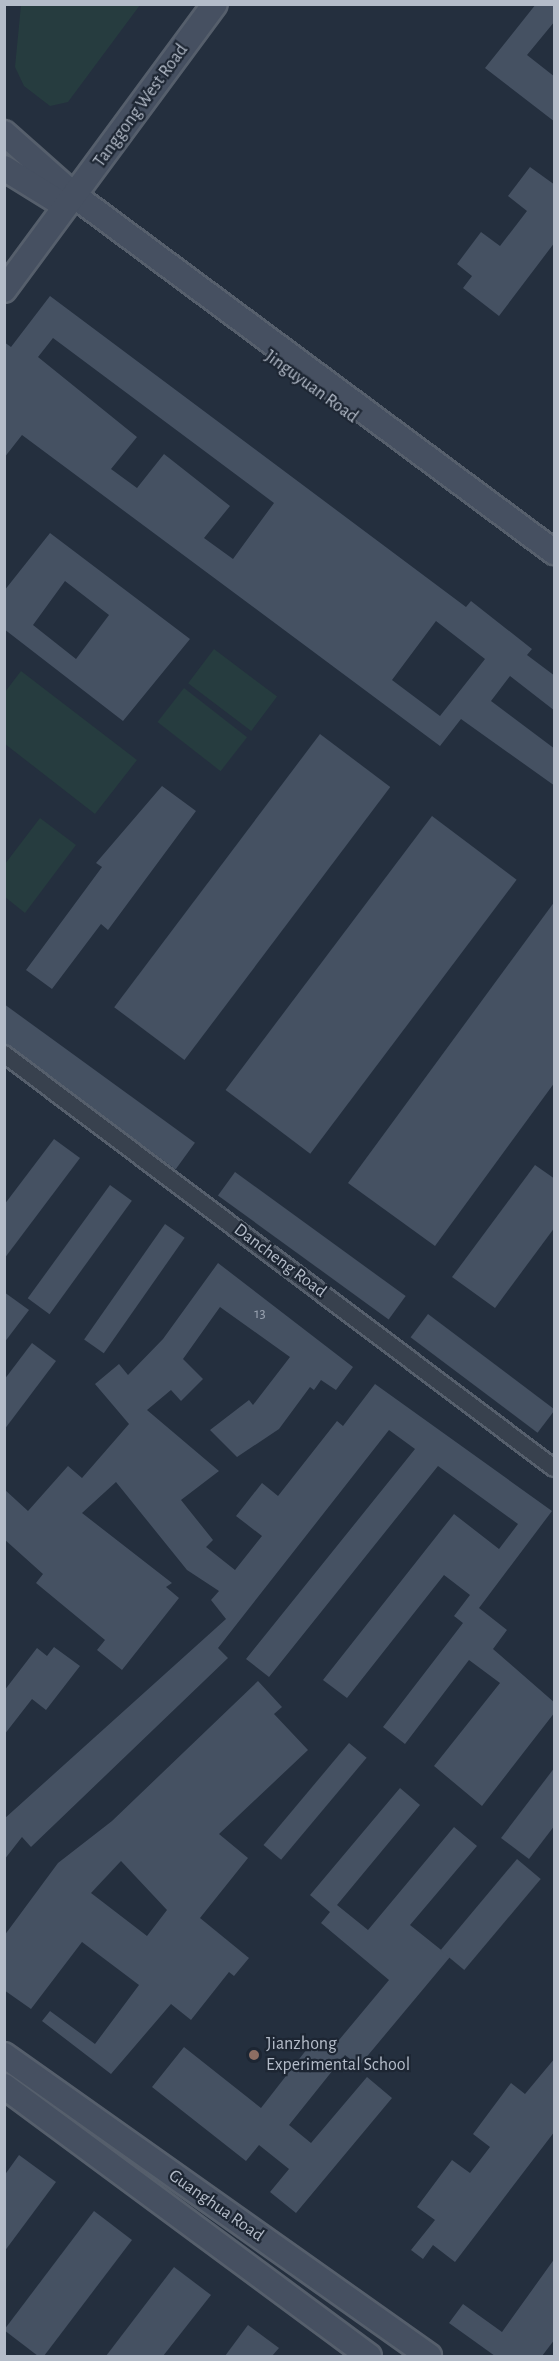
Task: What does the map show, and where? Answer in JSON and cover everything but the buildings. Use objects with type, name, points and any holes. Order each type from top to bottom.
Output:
[{"type":"main road","points":[[4,290],[200,4]]},
{"type":"main road","name":"Tanggong West Road","points":[[66,198],[215,4]]},
{"type":"main road","points":[[4,133],[66,198]]},
{"type":"main road","points":[[4,168],[66,198]]},
{"type":"main road","points":[[4,269],[66,198]]},
{"type":"main road","name":"Jinguyuan Road","points":[[66,198],[555,552]]},
{"type":"main road","name":"Jinguyuan Road","points":[[66,198],[555,566]]},
{"type":"main road","name":"Guanghua Road","points":[[4,2055],[429,2356]]},
{"type":"main road","name":"Guanghua Road","points":[[4,2086],[369,2356]]},
{"type":"street","name":"Dancheng Road","points":[[4,1054],[555,1468]]},
{"type":"green space","points":[[21,4],[140,5],[68,102],[50,106],[24,86],[15,67]]},
{"type":"green space","points":[[214,649],[277,697],[251,731],[188,683]]},
{"type":"green space","points":[[21,671],[137,760],[95,814],[5,744],[5,692]]},
{"type":"green space","points":[[184,688],[247,737],[221,771],[158,722]]},
{"type":"green space","points":[[40,818],[76,845],[25,913],[5,897],[5,864]]},
{"type":"place","name":"Jianzhong Experimental School","points":[[254,2055]]}]
